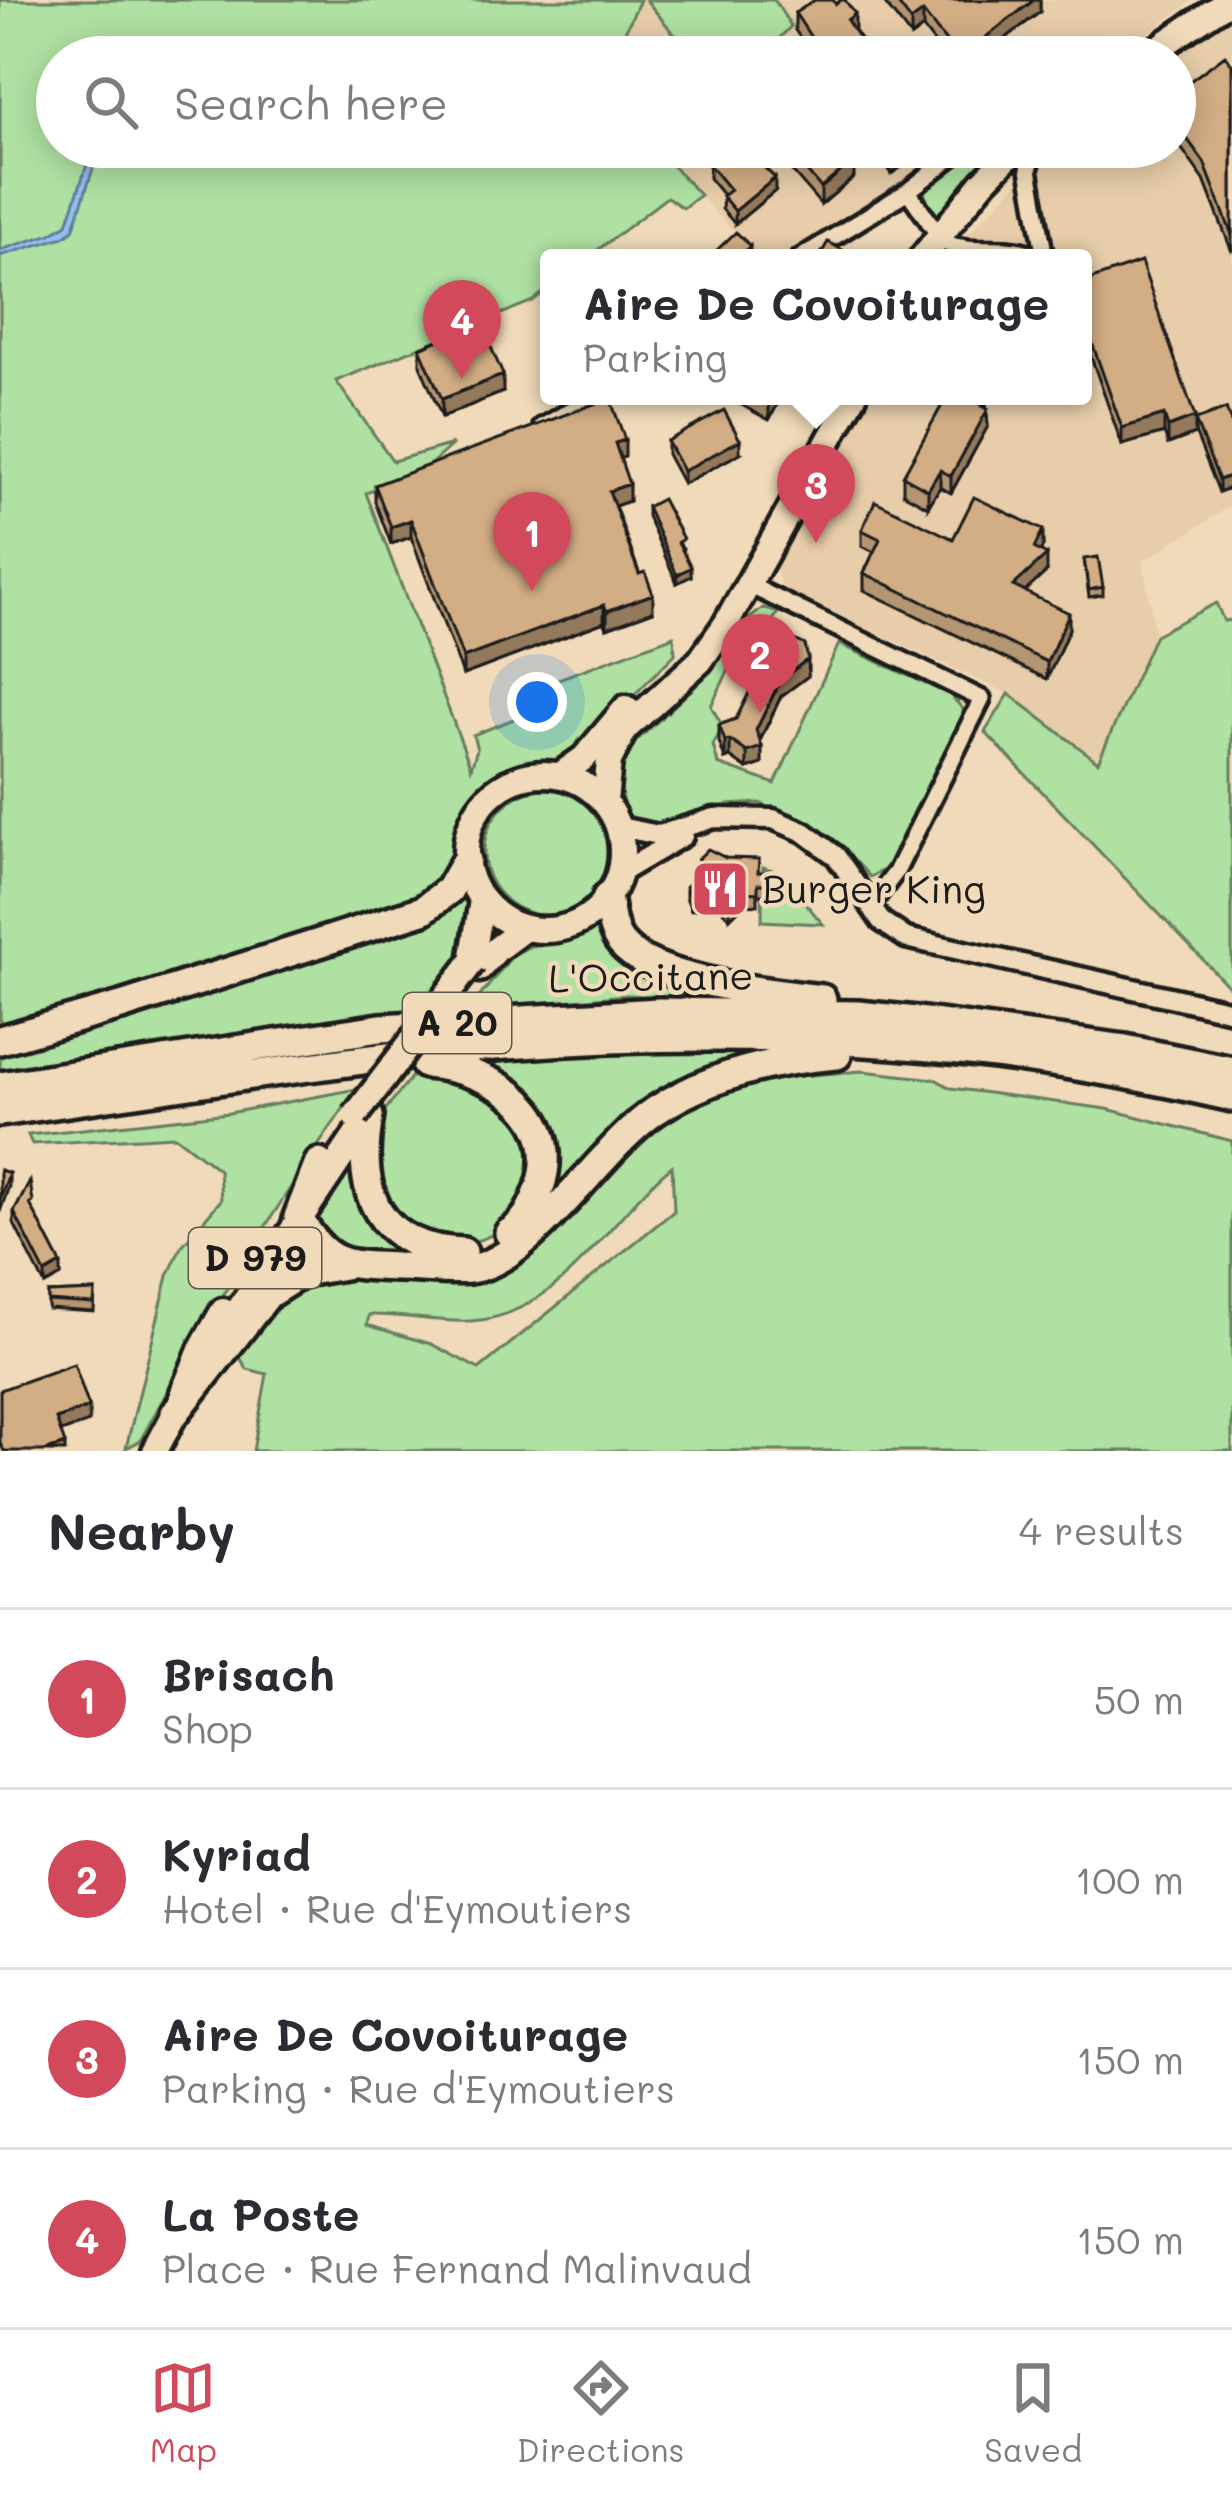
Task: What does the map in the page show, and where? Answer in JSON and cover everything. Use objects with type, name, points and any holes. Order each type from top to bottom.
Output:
[{"type":"highway","points":[[0,1040],[423,910],[448,890],[466,860]]},
{"type":"highway","points":[[614,885],[619,941],[645,961],[710,983],[899,1008],[917,1021]]},
{"type":"highway","name":"L'Occitane","points":[[0,1086],[380,1028],[659,1012],[917,1021],[1125,1049],[1232,1071]]},
{"type":"highway","name":"L'Occitane","points":[[0,1112],[361,1062],[507,1046],[644,1038],[806,1039],[934,1048],[1075,1066],[1232,1096]]},
{"type":"highway","points":[[175,1413],[268,1294],[303,1272],[344,1265],[473,1269],[530,1238],[611,1146],[656,1111],[701,1085],[801,1058],[905,1056],[934,1048]]},
{"type":"highway","points":[[361,1062],[432,1064],[472,1071],[511,1091],[530,1114],[543,1144],[544,1173],[522,1225],[468,1252],[415,1245],[377,1212],[366,1181],[362,1116]]},
{"type":"highway","points":[[320,1163],[298,1217],[313,1241],[344,1265]]},
{"type":"main road","points":[[1156,36],[1207,0]]},
{"type":"main road","points":[[1176,36],[1230,0]]},
{"type":"main road","points":[[942,246],[1001,168]]},
{"type":"main road","points":[[942,246],[1015,168]]},
{"type":"main road","points":[[560,775],[584,758],[616,717],[697,642],[734,586],[833,405]]},
{"type":"main road","points":[[605,802],[609,761],[625,729],[700,661],[751,586],[849,405]]},
{"type":"main road","points":[[560,775],[585,784],[605,802],[619,827],[622,850],[614,885],[591,914],[571,926],[524,928],[501,917],[482,900],[466,860],[472,825],[491,794],[524,777],[560,775]]},
{"type":"main road","name":"D 979","points":[[476,966],[482,900]]},
{"type":"main road","name":"D 979","points":[[175,1413],[221,1315],[320,1163],[362,1116],[476,966],[524,928]]},
{"type":"main road","name":"D 979","points":[[155,1451],[362,1116]]},
{"type":"street","points":[[815,249],[938,168]]},
{"type":"street","points":[[1029,168],[1041,249]]},
{"type":"street","points":[[908,191],[942,246]]},
{"type":"street","points":[[542,427],[580,405]]},
{"type":"street","points":[[751,586],[982,699],[896,872],[870,906]]},
{"type":"street","points":[[614,885],[714,818]]},
{"type":"street","points":[[619,827],[659,835],[714,818],[773,820],[804,832],[836,856],[892,932],[906,938],[1232,1011]]},
{"type":"shaded area","points":[[640,0],[645,0],[675,36],[623,36]]},
{"type":"shaded area","points":[[774,0],[1194,0],[1143,36],[782,36],[791,26]]},
{"type":"shaded area","points":[[1232,9],[1232,505],[1143,561],[1155,635],[1098,762],[1009,694],[802,598],[781,585],[776,568],[868,405],[1092,405],[1092,249],[964,249],[967,235],[1032,168],[1196,168],[1196,36],[1190,36]]},
{"type":"shaded area","points":[[674,168],[923,168],[802,249],[750,249]]},
{"type":"green space","points":[[0,0],[640,0],[623,36],[36,36],[36,168],[675,168],[700,195],[683,208],[667,197],[599,249],[540,249],[540,295],[533,301],[336,381],[393,461],[453,444],[424,470],[366,493],[471,768],[477,749],[473,735],[554,703],[553,681],[674,636],[675,654],[564,765],[499,777],[470,804],[458,851],[434,898],[0,1032]]},
{"type":"green space","points":[[646,0],[774,0],[791,26],[782,36],[676,36]]},
{"type":"green space","points":[[949,168],[984,168],[937,220],[924,193],[927,185]]},
{"type":"green space","points":[[1216,603],[1224,621],[1232,620],[1232,990],[985,732],[1009,694],[1098,762],[1155,635]]},
{"type":"green space","points":[[763,608],[778,613],[766,627],[749,629],[711,706],[723,727],[713,745],[718,764],[775,784],[839,644],[950,695],[963,709],[962,725],[894,865],[870,877],[840,844],[760,803],[727,805],[659,827],[639,824],[624,811],[619,780],[629,748],[704,678],[744,623]]},
{"type":"green space","points":[[547,789],[571,794],[592,807],[605,828],[610,852],[605,876],[592,897],[571,910],[547,915],[523,910],[502,897],[489,876],[484,852],[489,828],[502,807],[523,794]]},
{"type":"green space","points":[[763,867],[779,872],[823,924],[762,921]]},
{"type":"green space","points":[[464,883],[477,921],[464,959],[425,1013],[0,1074],[0,1048]]},
{"type":"green space","points":[[604,918],[610,941],[757,1002],[626,995],[468,1011],[513,955],[572,937]]},
{"type":"green space","points":[[595,1049],[774,1055],[721,1070],[539,1210],[556,1150],[477,1065]]},
{"type":"green space","points":[[862,1071],[935,1079],[951,1088],[1107,1109],[1232,1141],[1232,1451],[253,1451],[267,1374],[247,1369],[238,1354],[281,1299],[306,1286],[350,1275],[419,1283],[486,1278],[526,1255],[652,1128],[715,1093],[760,1079]],"holes":[[[672,1166],[674,1211],[479,1369],[431,1344],[367,1325],[369,1315],[471,1321],[503,1315],[532,1302],[582,1260]]]},
{"type":"green space","points":[[412,1076],[481,1085],[502,1096],[518,1114],[528,1135],[529,1182],[521,1204],[491,1235],[459,1242],[396,1222],[372,1180],[378,1119]]},
{"type":"green space","points":[[357,1089],[243,1262],[140,1441],[126,1448],[168,1276],[181,1247],[221,1200],[219,1170],[175,1136],[32,1144],[28,1135],[229,1113]]},
{"type":"green space","points":[[352,1158],[356,1186],[446,1262],[336,1250],[310,1218]]},
{"type":"water","points":[[86,168],[93,168],[73,230],[0,256],[0,250],[67,224]]},
{"type":"building","points":[[815,0],[836,4],[845,0],[855,14],[847,20],[857,36],[810,36],[795,13]]},
{"type":"building","points":[[895,0],[1034,0],[987,36],[942,36],[923,12],[911,21]]},
{"type":"building","points":[[1225,55],[1232,64],[1232,235],[1196,151],[1196,76]]},
{"type":"building","points":[[712,168],[765,168],[775,178],[735,211],[722,196],[730,190]]},
{"type":"building","points":[[804,168],[845,168],[821,188]]},
{"type":"building","points":[[736,232],[750,246],[747,249],[718,249]]},
{"type":"building","points":[[1141,262],[1195,417],[1168,427],[1164,415],[1122,428],[1092,343],[1092,279]]},
{"type":"building","points":[[478,317],[503,375],[442,399],[420,348],[456,333],[454,327]]},
{"type":"building","points":[[591,405],[612,405],[625,440],[615,443],[629,484],[609,491],[639,574],[645,572],[653,594],[607,611],[604,605],[463,658],[411,520],[391,527],[375,485]]},
{"type":"building","points":[[942,405],[988,409],[951,476],[940,470],[928,490],[903,476]]},
{"type":"building","points":[[1226,409],[1232,425],[1232,475],[1219,480],[1195,420]]},
{"type":"building","points":[[724,410],[740,440],[683,471],[667,441]]},
{"type":"building","points":[[974,497],[1043,530],[1034,548],[1047,555],[1013,586],[1069,613],[1047,662],[864,573],[880,539],[862,530],[875,501],[953,539]]},
{"type":"building","points":[[662,499],[683,539],[678,542],[691,567],[677,575],[647,507]]},
{"type":"building","points":[[1098,557],[1103,587],[1089,590],[1084,559]]},
{"type":"building","points":[[795,640],[805,645],[808,659],[781,679],[756,730],[762,747],[747,752],[725,741],[719,725],[736,719],[764,663]]},
{"type":"building","points":[[708,849],[726,858],[759,859],[758,872],[771,873],[771,884],[758,884],[758,893],[744,892],[730,907],[719,895],[691,898],[686,886],[713,872],[698,859]]},
{"type":"building","points":[[0,1170],[9,1173],[0,1199]]},
{"type":"building","points":[[30,1181],[30,1204],[61,1264],[45,1273],[14,1212]]},
{"type":"building","points":[[95,1291],[94,1304],[48,1301],[48,1293]]},
{"type":"building","points":[[74,1364],[89,1407],[56,1419],[65,1444],[44,1451],[4,1451],[0,1390]]},
{"type":"place","name":"La Poste","points":[[462,379]]},
{"type":"place","name":"Aire De Covoiturage","points":[[816,543]]},
{"type":"place","name":"Brisach","points":[[532,591]]},
{"type":"place","name":"Kyriad","points":[[760,713]]},
{"type":"place","name":"Burger King","points":[[720,889]]}]
